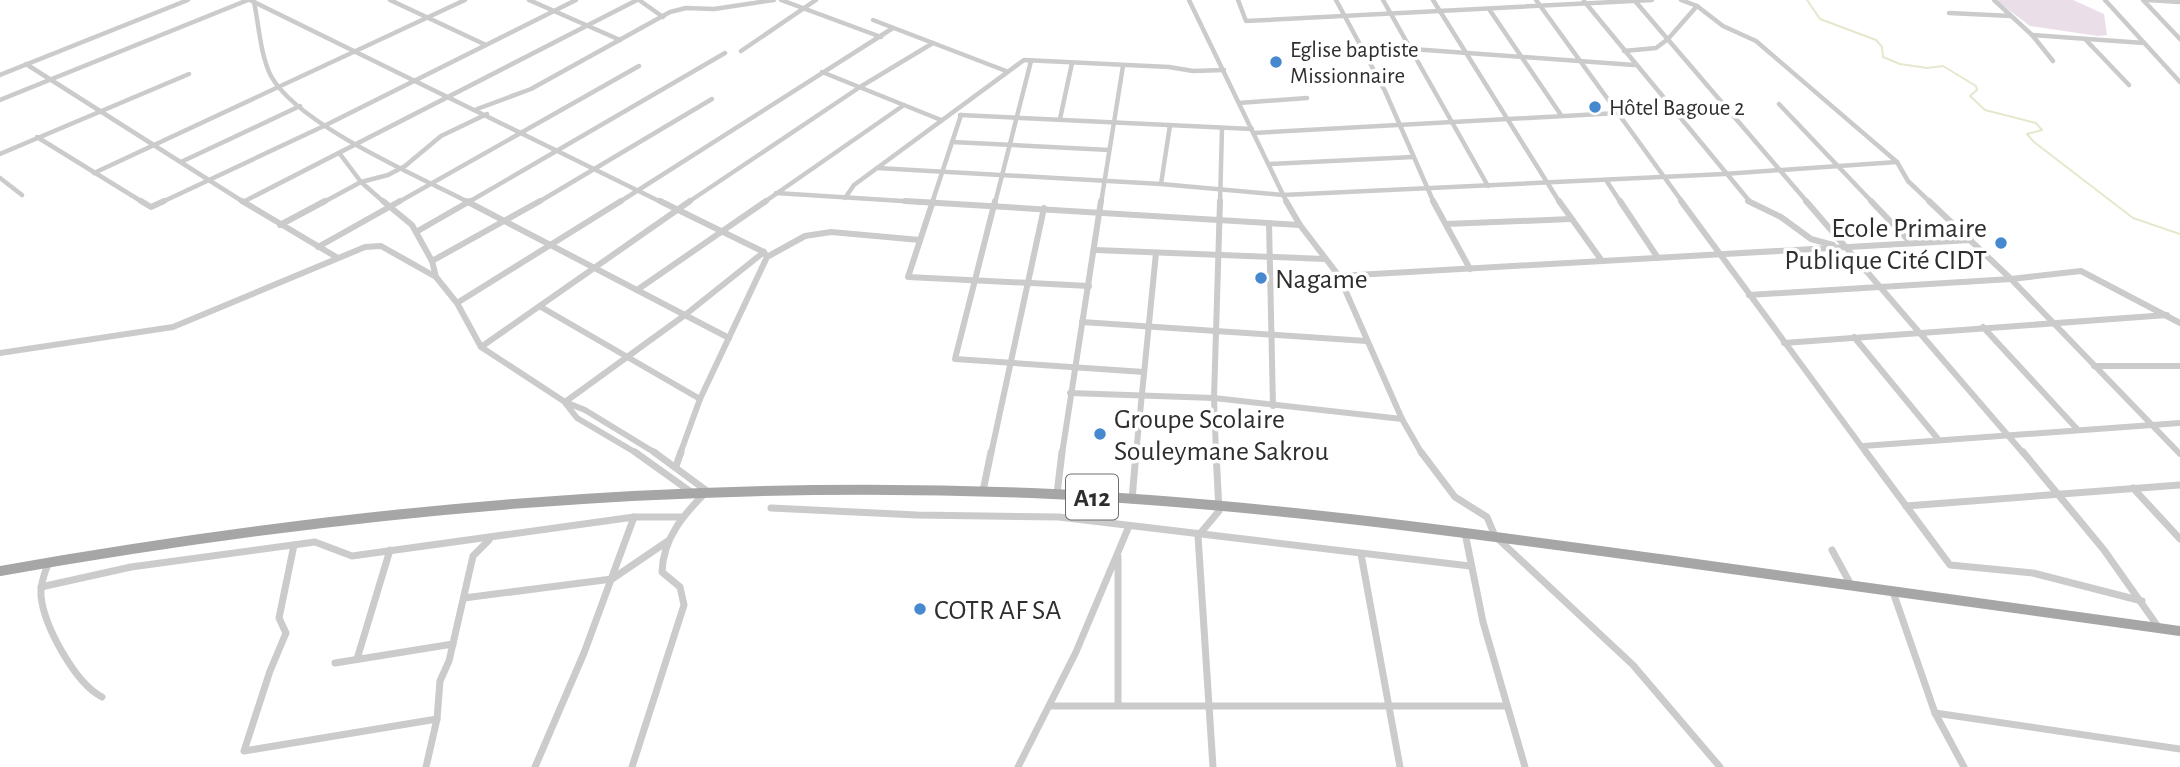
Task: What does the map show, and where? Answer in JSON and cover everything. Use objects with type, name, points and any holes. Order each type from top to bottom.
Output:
[{"type":"main road","name":"A12","points":[[0,571],[164,542],[370,514],[707,491],[983,491],[1219,506],[1494,536],[2180,631]]},
{"type":"street","points":[[0,75],[188,0]]},
{"type":"street","points":[[390,0],[486,45]]},
{"type":"street","points":[[94,173],[465,0]]},
{"type":"street","points":[[530,0],[620,40]]},
{"type":"street","points":[[37,137],[151,207],[326,125],[576,0]]},
{"type":"street","points":[[243,202],[638,0],[663,17]]},
{"type":"street","points":[[477,110],[531,89],[663,17],[686,8],[714,9],[774,0]]},
{"type":"street","points":[[781,0],[881,37]]},
{"type":"street","points":[[741,51],[816,0]]},
{"type":"street","points":[[1189,0],[1283,195],[1300,225],[1339,276],[1402,419],[1422,454],[1455,497],[1487,517],[1494,536],[1633,665],[1720,767]]},
{"type":"street","points":[[1238,0],[1246,21],[1489,9],[1538,3],[1652,0]]},
{"type":"street","points":[[1336,0],[1385,91],[1427,189],[1470,269]]},
{"type":"street","points":[[1383,0],[1488,186]]},
{"type":"street","points":[[1433,0],[1546,183],[1602,261]]},
{"type":"street","points":[[1681,0],[1697,6],[1723,26],[1756,41],[1897,162],[1909,181],[2011,279],[2149,425],[2180,454]]},
{"type":"street","points":[[1994,0],[2032,36],[2053,61]]},
{"type":"street","points":[[2105,0],[2180,82]]},
{"type":"street","points":[[2145,0],[2180,2]]},
{"type":"street","points":[[2145,0],[2180,39]]},
{"type":"street","points":[[251,1],[271,75],[280,88],[326,125],[359,145],[405,166],[729,338]]},
{"type":"street","points":[[0,100],[251,1],[596,167],[766,254]]},
{"type":"street","points":[[1635,1],[1881,286],[1917,332],[2059,492],[2142,601],[2159,628]]},
{"type":"street","points":[[1584,2],[1724,174],[1754,205],[1781,217],[1811,239],[1845,247]]},
{"type":"street","points":[[1538,3],[1749,295],[1950,565],[2034,573],[2142,601]]},
{"type":"street","points":[[1624,51],[1656,47],[1668,39],[1697,6]]},
{"type":"street","points":[[1489,9],[1561,115]]},
{"type":"street","points":[[1949,13],[2011,16]]},
{"type":"street","points":[[873,20],[1006,71]]},
{"type":"street","points":[[457,303],[893,28]]},
{"type":"street","points":[[2032,36],[2144,43]]},
{"type":"street","points":[[2085,39],[2129,85]]},
{"type":"street","points":[[481,347],[679,208],[860,87],[933,43]]},
{"type":"street","points":[[1412,50],[1634,65]]},
{"type":"street","points":[[416,232],[725,53]]},
{"type":"street","points":[[845,198],[854,185],[1024,60],[1193,71],[1224,70]]},
{"type":"street","points":[[1031,61],[1014,117],[955,359],[1144,372]]},
{"type":"street","points":[[1060,119],[1072,63]]},
{"type":"street","points":[[26,64],[243,202],[338,258]]},
{"type":"street","points":[[318,247],[639,66]]},
{"type":"street","points":[[1057,494],[1074,366],[1123,66]]},
{"type":"street","points":[[822,72],[941,120]]},
{"type":"street","points":[[0,155],[189,74]]},
{"type":"street","points":[[432,261],[506,221],[712,99]]},
{"type":"street","points":[[1239,103],[1307,99]]},
{"type":"street","points":[[1779,104],[1911,243]]},
{"type":"street","points":[[637,290],[904,105]]},
{"type":"street","points":[[181,163],[300,106]]},
{"type":"street","points":[[951,115],[1252,131],[1618,113]]},
{"type":"street","points":[[280,225],[361,182],[388,175],[405,166],[441,136],[487,114]]},
{"type":"street","points":[[961,115],[908,277],[1089,286]]},
{"type":"street","points":[[1161,184],[1170,125]]},
{"type":"street","points":[[1213,767],[1198,536],[1219,511],[1214,398],[1216,254],[1222,128]]},
{"type":"street","points":[[952,142],[1109,150]]},
{"type":"street","points":[[340,154],[361,182],[412,225],[432,261],[436,277]]},
{"type":"street","points":[[1270,164],[1412,157]]},
{"type":"street","points":[[877,168],[1161,184],[1283,195],[1782,171],[1897,162]]},
{"type":"street","points":[[0,178],[22,195]]},
{"type":"street","points":[[1606,180],[1658,258]]},
{"type":"street","points":[[776,194],[934,201],[1300,225]]},
{"type":"street","points":[[983,491],[1044,208]]},
{"type":"street","points":[[1446,224],[1571,219]]},
{"type":"street","points":[[1269,223],[1273,406]]},
{"type":"street","points":[[565,402],[766,254],[805,236],[831,232],[919,240]]},
{"type":"street","points":[[1339,276],[1971,240]]},
{"type":"street","points":[[0,354],[173,327],[375,245],[436,277],[457,303],[481,347],[565,402],[585,410],[676,466],[707,491],[682,517],[670,540],[661,569],[664,575],[680,587],[684,605],[632,767]]},
{"type":"street","points":[[1094,250],[1325,259]]},
{"type":"street","points":[[1132,500],[1156,253]]},
{"type":"street","points":[[676,466],[701,399],[766,254]]},
{"type":"street","points":[[1749,295],[2011,279],[2081,271],[2180,323]]},
{"type":"street","points":[[541,307],[701,399]]},
{"type":"street","points":[[1784,342],[2169,315]]},
{"type":"street","points":[[1082,322],[1366,341]]},
{"type":"street","points":[[1983,327],[2078,430]]},
{"type":"street","points":[[1854,337],[1938,439]]},
{"type":"street","points":[[2094,366],[2180,366]]},
{"type":"street","points":[[1070,393],[1214,398],[1402,419]]},
{"type":"street","points":[[565,402],[577,418],[651,462],[691,492]]},
{"type":"street","points":[[1863,446],[2180,423]]},
{"type":"street","points":[[1906,506],[2059,492],[2180,485]]},
{"type":"street","points":[[2133,488],[2180,539]]},
{"type":"street","points":[[771,508],[917,516],[1059,517],[1198,536],[1470,566]]},
{"type":"street","points":[[41,587],[131,567],[294,545],[322,542],[343,555],[352,556],[634,517],[682,517]]},
{"type":"street","points":[[535,767],[584,653],[634,517]]},
{"type":"street","points":[[1018,767],[1076,652],[1129,526]]},
{"type":"street","points":[[1465,533],[1470,566],[1525,767]]},
{"type":"street","points":[[426,767],[437,719],[440,681],[453,644],[473,556],[489,539]]},
{"type":"street","points":[[464,598],[612,579],[670,540]]},
{"type":"street","points":[[294,545],[279,618],[286,633],[270,671],[244,751],[437,719]]},
{"type":"street","points":[[358,659],[390,550]]},
{"type":"street","points":[[1832,550],[1852,586]]},
{"type":"street","points":[[1118,551],[1118,705]]},
{"type":"street","points":[[1361,554],[1400,767]]},
{"type":"street","points":[[49,562],[41,587],[41,600],[62,650],[95,696],[102,697]]},
{"type":"street","points":[[1893,592],[1935,713],[1964,767]]},
{"type":"street","points":[[335,663],[453,644]]},
{"type":"street","points":[[1049,706],[1507,706]]},
{"type":"street","points":[[1935,713],[2180,748]]},
{"type":"shaded area","points":[[1996,0],[2073,0],[2104,14],[2107,35],[2030,26]]},
{"type":"waterway","points":[[1807,0],[1820,19],[1876,40],[1882,47],[1883,57],[1900,64],[1927,68],[1943,66],[1976,86],[1977,90],[1970,96],[1985,110],[2036,123],[2042,130],[2027,134],[2034,142],[2133,218],[2180,234]]},
{"type":"place","name":"Eglise baptiste Missionnaire","points":[[1276,62]]},
{"type":"place","name":"Hôtel Bagoue 2","points":[[1595,107]]},
{"type":"place","name":"Ecole Primaire Publique Cité CIDT","points":[[2001,243]]},
{"type":"place","name":"Nagame","points":[[1261,278]]},
{"type":"place","name":"Groupe Scolaire Souleymane Sakrou","points":[[1100,434]]},
{"type":"place","name":"COTR AF SA","points":[[920,609]]}]
